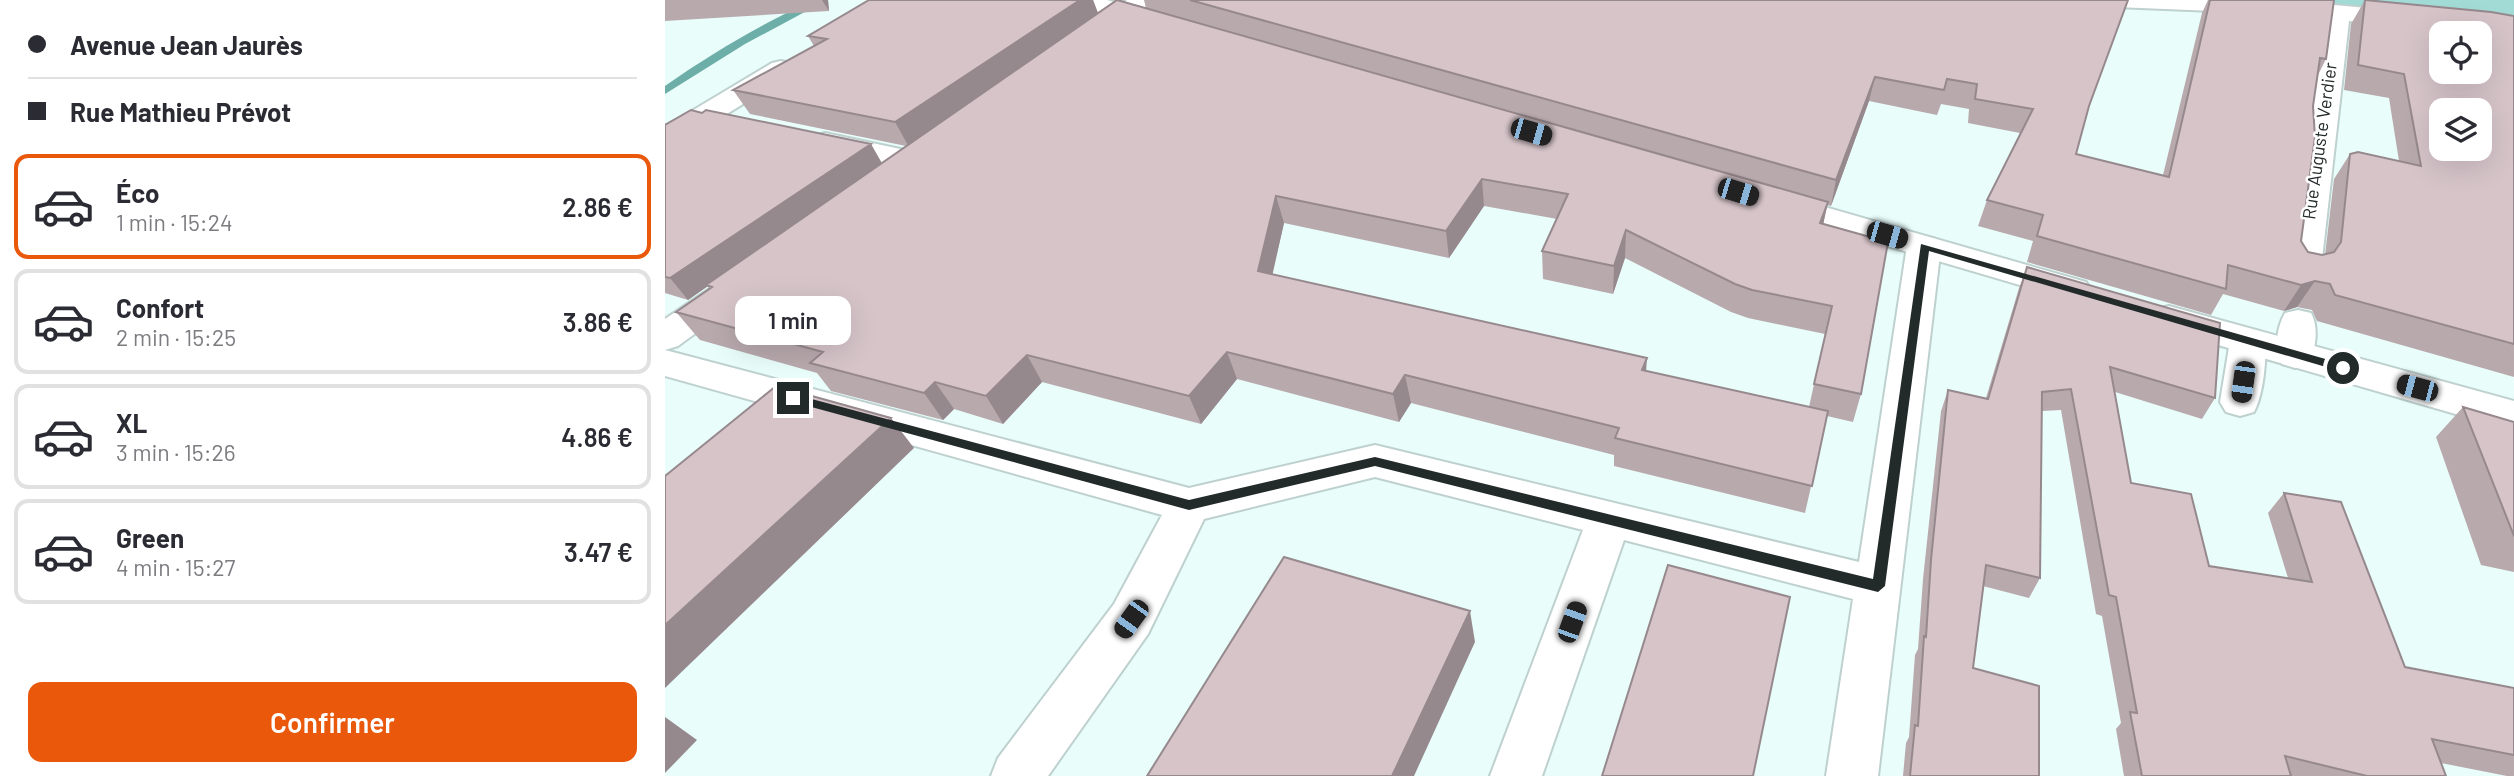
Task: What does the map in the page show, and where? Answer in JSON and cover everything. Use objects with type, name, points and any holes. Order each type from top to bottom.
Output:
[{"type":"street","points":[[1080,0],[1133,6],[1188,31]]},
{"type":"street","points":[[2116,0],[2262,6],[2514,29]]},
{"type":"street","points":[[1067,52],[1133,6]]},
{"type":"street","name":"Rue Auguste Verdier","points":[[2304,268],[2317,155],[2338,14]]},
{"type":"street","points":[[665,140],[806,54]]},
{"type":"street","points":[[703,116],[743,124]]},
{"type":"street","points":[[795,135],[924,153],[879,184]]},
{"type":"street","points":[[1748,195],[2098,297]]},
{"type":"street","points":[[1852,776],[1924,246]]},
{"type":"street","points":[[665,337],[755,273]]},
{"type":"street","points":[[2135,308],[2248,341],[2296,338],[2514,416]]},
{"type":"street","points":[[2240,402],[2248,341]]},
{"type":"street","points":[[665,363],[1189,505],[1375,461],[1878,586]]},
{"type":"street","points":[[1017,776],[1131,619],[1189,505]]},
{"type":"street","points":[[1516,776],[1609,520]]},
{"type":"shaded area","points":[[2276,0],[2514,0],[2514,23]]},
{"type":"building","points":[[869,0],[1080,0],[895,122],[733,90],[827,39],[808,36]]},
{"type":"building","points":[[1117,0],[1828,202],[1820,223],[1888,242],[1861,394],[1814,384],[1832,306],[1735,284],[1626,230],[1614,266],[1542,251],[1568,194],[1482,179],[1446,231],[1276,196],[1258,271],[1647,358],[1642,370],[1828,411],[1812,486],[1615,438],[1619,428],[1405,375],[1393,394],[1227,352],[1189,396],[1027,355],[986,396],[935,382],[924,393],[810,363],[823,352],[676,312],[712,287],[706,285]]},
{"type":"building","points":[[1190,0],[2128,0],[2089,106],[2076,154],[2169,177],[2210,0],[2334,0],[2326,59],[2320,58],[2313,106],[2315,137],[2301,241],[2308,252],[2322,255],[2334,252],[2341,242],[2350,154],[2358,152],[2421,166],[2404,74],[2358,65],[2365,0],[2514,16],[2514,344],[2335,295],[2330,284],[2315,281],[2301,285],[2228,265],[2226,289],[2037,236],[2043,215],[1987,200],[2033,109],[1975,99],[1977,84],[1947,79],[1944,90],[1875,77],[1836,180]]},
{"type":"building","points":[[691,110],[702,113],[706,110],[871,144],[670,278],[665,277],[665,125]]},
{"type":"building","points":[[2027,267],[2220,323],[2215,398],[2110,367],[2131,483],[2191,494],[2209,566],[2312,582],[2284,493],[2341,502],[2405,667],[2514,688],[2514,755],[2432,739],[2446,776],[2367,776],[2285,756],[2291,776],[2142,776],[2130,712],[2137,713],[2116,597],[2109,595],[2071,389],[2042,392],[2040,578],[1986,565],[1973,668],[2039,686],[2039,776],[1910,776],[1915,725],[1918,726],[1948,390],[1988,399]]},
{"type":"building","points":[[776,386],[891,418],[665,625],[665,476]]},
{"type":"building","points":[[2463,407],[2514,422],[2514,536]]},
{"type":"building","points":[[1284,557],[1470,611],[1392,776],[1147,776]]},
{"type":"building","points":[[1668,565],[1790,597],[1753,776],[1602,776]]},
{"type":"waterway","points":[[665,91],[741,41],[822,0]]},
{"type":"route","points":[[793,398],[1189,505],[1375,461],[1878,586],[1924,246],[2343,368]]}]
